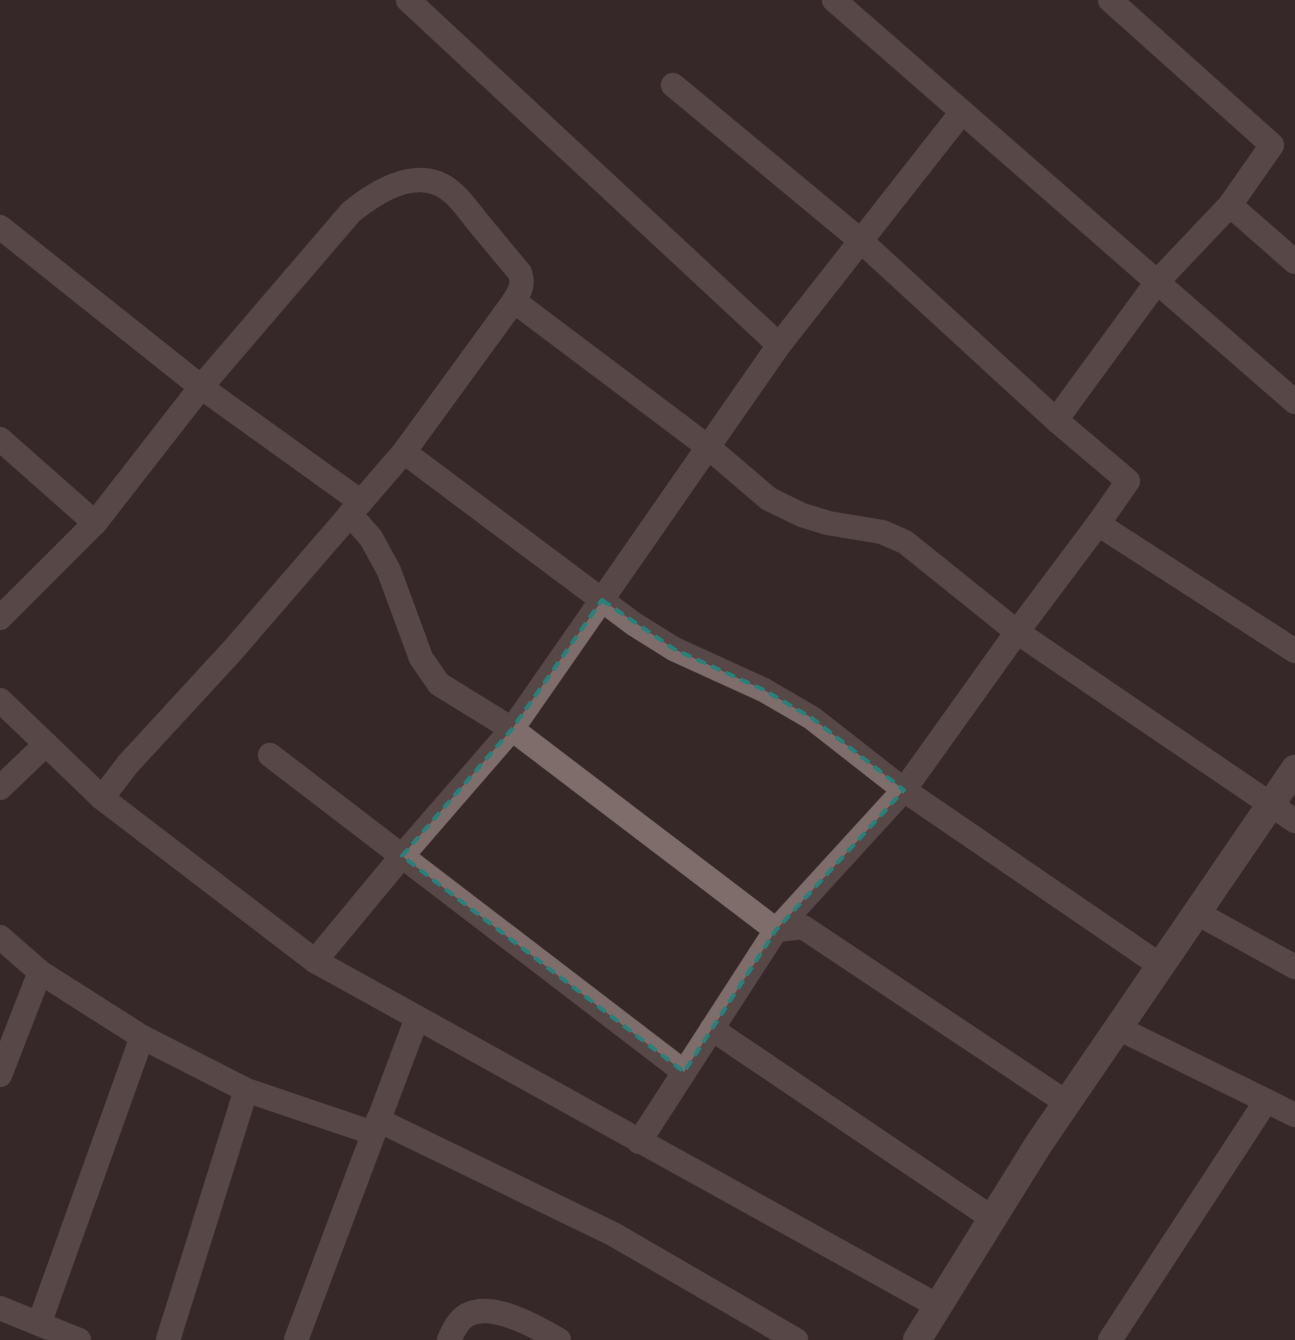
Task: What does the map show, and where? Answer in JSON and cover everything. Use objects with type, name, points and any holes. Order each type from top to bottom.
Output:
[{"type":"street","points":[[408,0],[779,345]]},
{"type":"street","points":[[834,0],[1295,402]]},
{"type":"street","points":[[1056,420],[1157,282],[1230,206],[1272,145],[1110,0]]},
{"type":"street","points":[[639,1142],[776,930],[904,790],[1128,481],[1056,420],[861,241],[673,85]]},
{"type":"street","points":[[315,961],[402,856],[512,729],[779,345],[962,112]]},
{"type":"street","points":[[0,618],[95,523],[202,387],[351,212],[372,195],[396,184],[416,179],[432,182],[453,193],[520,273],[523,281],[522,288],[514,301],[404,452],[233,650],[128,764],[102,798]]},
{"type":"street","points":[[1230,206],[1295,262]]},
{"type":"street","points":[[0,227],[355,508],[389,572],[422,658],[439,684],[512,729],[776,930],[803,927],[1067,1103]]},
{"type":"street","points":[[514,301],[708,447],[769,499],[828,523],[882,532],[905,542],[1017,632],[1295,821]]},
{"type":"street","points":[[0,439],[95,523]]},
{"type":"street","points":[[404,452],[634,624],[674,650],[764,690],[812,718],[904,790],[1161,966]]},
{"type":"street","points":[[1098,524],[1295,651]]},
{"type":"street","points":[[0,700],[102,798],[315,961],[938,1306]]},
{"type":"street","points":[[0,788],[46,744]]},
{"type":"street","points":[[270,755],[684,1072]]},
{"type":"street","points":[[917,1340],[992,1218],[1067,1103],[1295,769]]},
{"type":"street","points":[[1197,913],[1295,967]]},
{"type":"street","points":[[0,937],[40,972],[142,1037],[246,1090],[376,1127],[612,1234],[796,1340]]},
{"type":"street","points":[[0,1075],[8,1031],[40,972]]},
{"type":"street","points":[[296,1340],[417,1018]]},
{"type":"street","points":[[1118,1028],[1295,1115]]},
{"type":"street","points":[[712,1029],[992,1218]]},
{"type":"street","points":[[39,1324],[142,1037]]},
{"type":"street","points":[[168,1340],[246,1090]]},
{"type":"street","points":[[1110,1340],[1266,1101]]},
{"type":"street","points":[[0,1308],[78,1340]]},
{"type":"street","points":[[449,1340],[454,1328],[467,1315],[486,1310],[531,1324],[559,1340]]},
{"type":"highlighted area","points":[[602,600],[674,649],[764,690],[812,718],[904,790],[776,930],[684,1072],[402,856],[512,729]]}]
